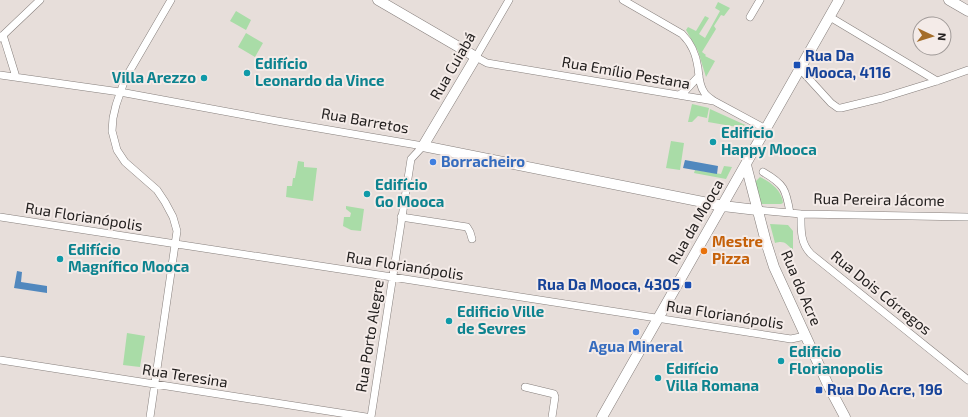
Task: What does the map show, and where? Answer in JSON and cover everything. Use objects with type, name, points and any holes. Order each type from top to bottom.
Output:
[{"type":"main road","points":[[378,0],[476,57]]},
{"type":"main road","name":"Rua da Mooca","points":[[602,417],[839,0]]},
{"type":"main road","points":[[949,0],[968,11]]},
{"type":"main road","name":"Rua Cuiabá","points":[[423,146],[476,57]]},
{"type":"main road","name":"Rua Barretos","points":[[423,146],[723,206]]},
{"type":"main road","name":"Rua do Acre","points":[[746,165],[757,210],[774,267],[829,387],[845,417]]},
{"type":"main road","name":"Rua Pereira Jácome","points":[[723,206],[757,210]]},
{"type":"street","points":[[16,77],[1,37],[40,0]]},
{"type":"street","points":[[150,417],[177,230],[173,217],[157,190],[125,162],[117,150],[112,131],[115,109],[128,73],[171,0]]},
{"type":"street","name":"Rua Cuiabá","points":[[476,57],[509,0]]},
{"type":"street","points":[[623,0],[682,34],[687,39],[694,50],[701,86],[705,94],[714,101]]},
{"type":"street","points":[[750,17],[760,0]]},
{"type":"street","points":[[830,17],[937,81]]},
{"type":"street","name":"Rua Emílio Pestana","points":[[476,57],[487,63],[714,101],[766,129]]},
{"type":"street","points":[[800,69],[831,103],[838,108],[882,98],[968,70]]},
{"type":"street","name":"Rua Barretos","points":[[0,75],[120,92],[423,146]]},
{"type":"street","points":[[679,96],[698,76]]},
{"type":"street","name":"Rua Porto Alegre","points":[[371,417],[410,159],[423,146]]},
{"type":"street","points":[[763,172],[775,179],[783,188],[788,198],[790,213]]},
{"type":"street","name":"Rua Pereira Jácome","points":[[757,210],[801,214],[968,217]]},
{"type":"street","name":"Rua Dois Córregos","points":[[801,214],[802,236],[807,250],[811,254],[968,380]]},
{"type":"street","name":"Rua Florianópolis","points":[[0,217],[790,339],[805,336]]},
{"type":"street","points":[[401,217],[467,227],[472,239]]},
{"type":"street","name":"Rua Teresina","points":[[0,360],[366,417]]},
{"type":"street","points":[[524,387],[554,394],[555,397],[552,417]]},
{"type":"green space","points":[[718,2],[730,8],[724,16],[721,15],[714,26],[716,29],[702,52],[706,55],[705,56],[715,61],[706,77],[698,51],[686,30],[688,27],[696,31],[705,16],[709,18],[699,34],[705,38],[720,11],[715,8]]},
{"type":"green space","points":[[236,11],[251,20],[246,30],[230,21]]},
{"type":"green space","points":[[246,33],[263,43],[255,57],[238,47]]},
{"type":"green space","points":[[692,104],[709,108],[707,118],[698,116],[692,122],[688,122]]},
{"type":"green space","points":[[710,109],[752,128],[753,132],[749,139],[744,133],[737,131],[737,127],[708,122]]},
{"type":"green space","points":[[671,141],[684,143],[680,170],[666,168]]},
{"type":"green space","points":[[298,161],[304,162],[304,167],[317,168],[313,201],[286,197],[287,186],[292,186],[293,178],[295,178]]},
{"type":"green space","points":[[724,166],[732,167],[726,179],[694,173],[695,170],[721,174]]},
{"type":"green space","points":[[760,177],[768,181],[778,190],[783,203],[760,204],[754,183]]},
{"type":"green space","points":[[346,206],[364,209],[361,231],[351,230],[343,226],[344,217],[350,217],[351,213],[346,209]]},
{"type":"green space","points":[[770,224],[788,225],[793,231],[793,250],[783,242],[775,243]]},
{"type":"green space","points":[[127,333],[145,336],[140,367],[123,365]]},
{"type":"water","points":[[685,160],[718,166],[717,174],[683,168]]},
{"type":"water","points":[[17,271],[22,272],[21,282],[47,286],[47,293],[14,288]]},
{"type":"place","name":"Rua Da Mooca, 4116","points":[[797,65]]},
{"type":"place","name":"Edifício Leonardo da Vince","points":[[247,73]]},
{"type":"place","name":"Villa Arezzo","points":[[204,78]]},
{"type":"place","name":"Edifício Happy Mooca","points":[[713,142]]},
{"type":"place","name":"Borracheiro","points":[[433,162]]},
{"type":"place","name":"Edifício Go Mooca","points":[[367,194]]},
{"type":"place","name":"Mestre Pizza","points":[[704,251]]},
{"type":"place","name":"Edifício Magnífico Mooca","points":[[60,259]]},
{"type":"place","name":"Rua Da Mooca, 4305","points":[[688,285]]},
{"type":"place","name":"Edificio Ville de Sevres","points":[[449,321]]},
{"type":"place","name":"Agua Mineral","points":[[636,332]]},
{"type":"place","name":"Edificio Florianopolis","points":[[781,361]]},
{"type":"place","name":"Edifício Villa Romana","points":[[658,378]]},
{"type":"place","name":"Rua Do Acre, 196","points":[[819,390]]}]
